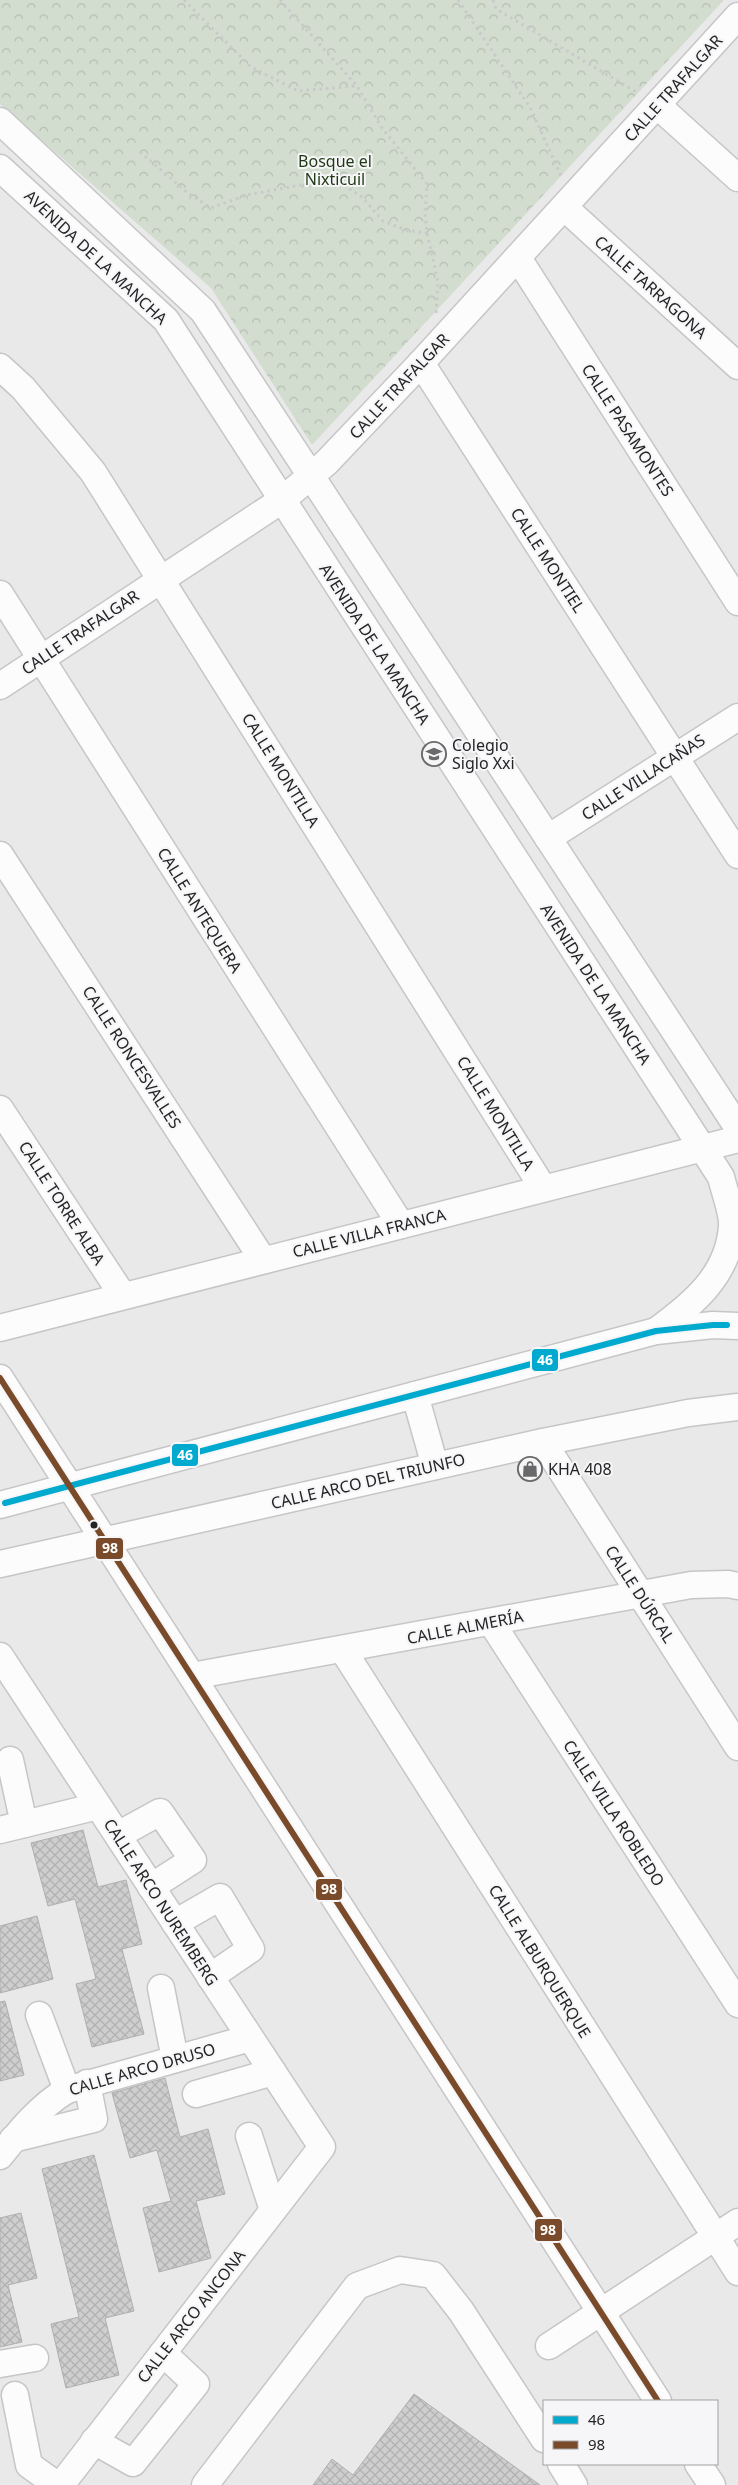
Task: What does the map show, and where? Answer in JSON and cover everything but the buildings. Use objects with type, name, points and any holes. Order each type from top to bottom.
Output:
[{"type":"street","name":"CALLE TRAFALGAR","points":[[0,686],[161,578],[282,500],[311,477],[428,356],[518,258],[564,195],[657,105],[738,16]]},
{"type":"street","points":[[657,105],[738,178]]},
{"type":"street","name":"AVENIDA DE LA MANCHA","points":[[0,121],[203,311],[738,1128]]},
{"type":"street","name":"AVENIDA DE LA MANCHA","points":[[0,168],[166,320],[721,1177],[732,1225],[723,1263],[703,1293],[684,1311],[656,1331]]},
{"type":"street","name":"CALLE TARRAGONA","points":[[564,195],[738,366]]},
{"type":"street","name":"CALLE PASAMONTES","points":[[518,258],[738,602]]},
{"type":"street","name":"CALLE MONTIEL","points":[[428,356],[737,853]]},
{"type":"street","name":"CALLE MONTILLA","points":[[0,367],[23,388],[93,472],[543,1188]]},
{"type":"street","name":"CALLE ANTEQUERA","points":[[0,594],[401,1225]]},
{"type":"street","name":"CALLE VILLACAÑAS","points":[[548,838],[738,717]]},
{"type":"street","name":"CALLE RONCESVALLES","points":[[0,855],[263,1260]]},
{"type":"street","name":"CALLE TORRE ALBA","points":[[0,1109],[123,1296]]},
{"type":"street","name":"CALLE VILLA FRANCA","points":[[0,1328],[738,1139]]},
{"type":"street","points":[[0,1505],[656,1331],[725,1325],[738,1315]]},
{"type":"street","points":[[0,1378],[657,2400]]},
{"type":"street","points":[[415,1394],[434,1466]]},
{"type":"street","name":"CALLE ARCO DEL TRIUNFO","points":[[0,1564],[543,1442],[688,1413],[738,1407]]},
{"type":"street","name":"CALLE DÚRCAL","points":[[543,1442],[738,1747]]},
{"type":"street","name":"CALLE ALMERÍA","points":[[192,1676],[343,1650],[691,1585],[728,1584],[738,1586]]},
{"type":"street","name":"CALLE VILLA ROBLEDO","points":[[491,1622],[738,2004]]},
{"type":"street","name":"CALLE ALBURQUERQUE","points":[[343,1650],[738,2272]]},
{"type":"street","name":"CALLE ARCO NUREMBERG","points":[[0,1656],[322,2148]]},
{"type":"street","points":[[10,1760],[12,1827],[98,1806]]},
{"type":"street","points":[[118,1835],[160,1812],[193,1860],[151,1887]]},
{"type":"street","points":[[175,1924],[220,1897],[251,1949],[210,1977]]},
{"type":"street","points":[[161,1988],[175,2059]]},
{"type":"street","points":[[7,2148],[94,2119],[39,2015]]},
{"type":"street","name":"CALLE ARCO DRUSO","points":[[7,2148],[50,2101],[77,2086],[250,2038]]},
{"type":"street","points":[[196,2094],[273,2072]]},
{"type":"street","points":[[249,2136],[273,2210]]},
{"type":"street","name":"CALLE ARCO ANCONA","points":[[59,2485],[322,2148]]},
{"type":"street","points":[[549,2346],[738,2222]]},
{"type":"street","points":[[205,2485],[357,2286],[400,2270],[433,2275],[461,2311],[543,2437]]},
{"type":"street","points":[[94,2441],[133,2463],[196,2384],[163,2353]]},
{"type":"street","points":[[0,2364],[35,2358]]},
{"type":"street","points":[[15,2395],[28,2465],[59,2485]]},
{"type":"street","points":[[561,2465],[574,2485]]},
{"type":"street","points":[[699,2465],[712,2485]]},
{"type":"path","points":[[184,0],[251,67],[298,91],[357,86]]},
{"type":"path","points":[[280,0],[357,86],[382,128],[427,184],[425,215],[427,233],[438,282],[428,356]]},
{"type":"path","points":[[458,0],[531,109],[564,195]]},
{"type":"path","points":[[493,0],[496,9],[657,105]]},
{"type":"path","points":[[140,152],[189,194],[211,208],[247,195],[322,181],[342,184],[362,197],[383,221],[406,230],[427,233]]},
{"type":"green space","name":"Bosque el Nixticuil","points":[[0,0],[724,0],[312,445],[211,288],[0,104]]},
{"type":"transit line","name":"46","points":[[5,1503],[656,1331],[727,1325]]},
{"type":"transit line","name":"98","points":[[0,1378],[657,2400]]},
{"type":"place","name":"Colegio Siglo Xxi","points":[[434,754]]},
{"type":"place","name":"KHA 408","points":[[530,1469]]}]
